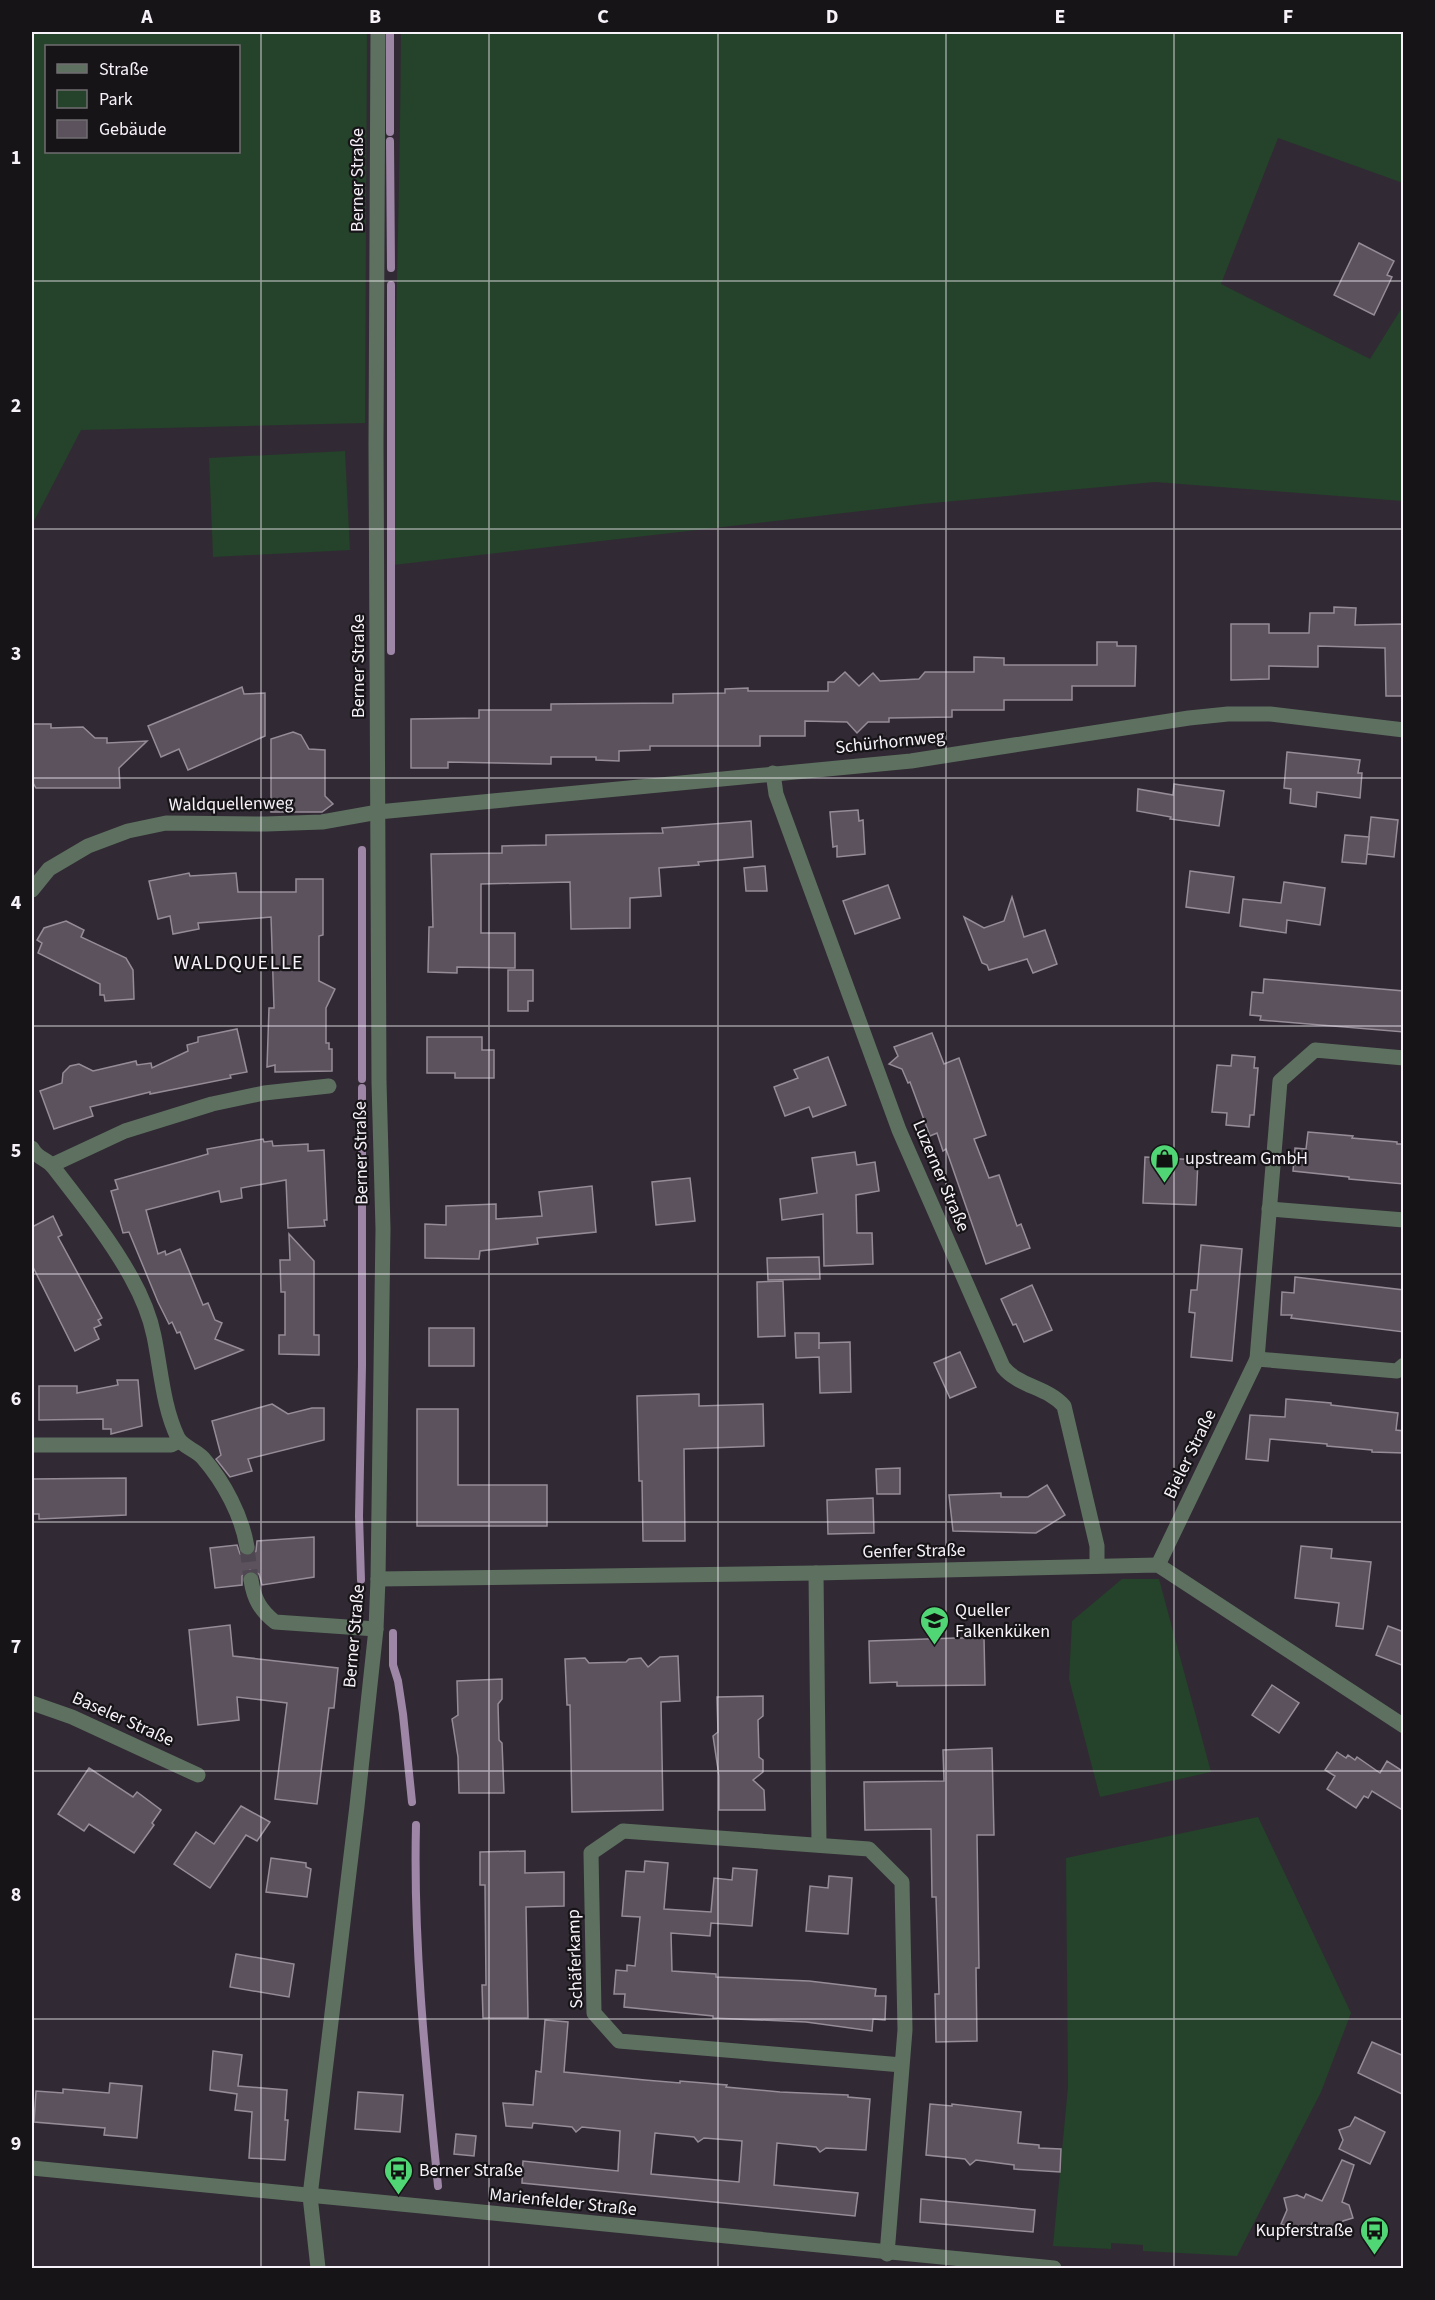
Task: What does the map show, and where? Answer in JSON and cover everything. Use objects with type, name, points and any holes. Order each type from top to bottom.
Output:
[{"type":"street","name":"Berner Straße","points":[[318,2268],[310,2196],[356,1815],[376,1629],[378,1579],[383,1229],[379,1082],[376,456],[378,32]]},
{"type":"street","name":"Schürhornweg","points":[[378,812],[911,761],[1228,714],[1270,714],[1404,730]]},
{"type":"street","name":"Luzerner Straße","points":[[773,773],[776,795],[899,1130],[1004,1367],[1010,1376],[1056,1397],[1064,1406],[1097,1546],[1098,1566]]},
{"type":"street","name":"Waldquellenweg","points":[[32,890],[49,869],[88,846],[128,831],[166,823],[322,822],[378,812]]},
{"type":"street","name":"Bieler Straße","points":[[1158,1565],[1257,1359],[1280,1081],[1315,1050],[1404,1058]]},
{"type":"street","points":[[52,1165],[125,1131],[212,1104],[264,1093],[329,1086]]},
{"type":"street","points":[[33,1154],[52,1165],[131,1277],[146,1309],[154,1334],[163,1389],[179,1441],[202,1456],[218,1478],[244,1530],[248,1547]]},
{"type":"street","points":[[1269,1209],[1404,1220]]},
{"type":"street","points":[[1257,1359],[1397,1371],[1404,1365]]},
{"type":"street","points":[[32,1444],[171,1445],[179,1441]]},
{"type":"street","name":"Genfer Straße","points":[[378,1579],[816,1574],[1158,1565]]},
{"type":"street","points":[[1158,1565],[1404,1726]]},
{"type":"street","points":[[816,1574],[819,1845]]},
{"type":"street","points":[[251,1580],[256,1604],[275,1622],[376,1629]]},
{"type":"street","name":"Baseler Straße","points":[[32,1703],[72,1717],[198,1775]]},
{"type":"street","name":"Schäferkamp","points":[[886,2254],[905,2030],[902,1882],[869,1849],[623,1831],[591,1853],[594,2013],[619,2041],[902,2065]]},
{"type":"street","name":"Marienfelder Straße","points":[[32,2168],[886,2254],[1054,2268]]},
{"type":"green space","points":[[32,32],[367,32],[365,423],[81,430],[32,525]]},
{"type":"green space","points":[[401,32],[1403,32],[1403,183],[1278,138],[1221,284],[1370,359],[1403,306],[1403,501],[1155,482],[922,504],[393,565]]},
{"type":"green space","points":[[345,451],[350,550],[213,557],[209,458]]},
{"type":"green space","points":[[1122,1579],[1159,1579],[1211,1772],[1100,1797],[1069,1679],[1072,1621]]},
{"type":"green space","points":[[1258,1817],[1351,2013],[1321,2092],[1237,2256],[1143,2251],[1143,2245],[1111,2243],[1111,2249],[1053,2246],[1068,2087],[1066,1858]]},
{"type":"building","points":[[1359,243],[1394,261],[1387,275],[1392,277],[1374,315],[1334,295]]},
{"type":"building","points":[[1334,607],[1356,608],[1355,625],[1404,624],[1404,696],[1386,696],[1385,648],[1318,646],[1318,667],[1269,666],[1269,679],[1231,680],[1231,624],[1269,624],[1269,633],[1309,633],[1310,613],[1334,613]]},
{"type":"building","points":[[1097,642],[1117,642],[1117,646],[1136,646],[1135,686],[1072,686],[1072,700],[1004,700],[1004,710],[952,710],[952,717],[889,718],[889,722],[868,722],[857,733],[847,722],[805,721],[805,736],[760,736],[760,746],[650,746],[650,750],[619,751],[619,761],[596,760],[596,757],[551,757],[551,764],[448,762],[448,768],[411,768],[411,719],[479,718],[479,710],[551,710],[551,704],[673,703],[673,694],[725,693],[725,689],[828,691],[828,682],[834,682],[845,672],[859,686],[873,673],[880,681],[919,679],[925,672],[974,672],[974,657],[1004,658],[1004,665],[1097,665]]},
{"type":"building","points":[[242,687],[244,694],[265,693],[265,736],[188,770],[179,749],[161,757],[148,726]]},
{"type":"building","points":[[32,724],[51,724],[51,728],[83,727],[95,738],[107,738],[107,743],[147,741],[119,768],[120,788],[36,788],[32,781]]},
{"type":"building","points":[[293,732],[301,735],[309,749],[325,750],[325,796],[333,804],[322,812],[271,812],[271,739]]},
{"type":"building","points":[[1287,752],[1360,760],[1358,773],[1362,773],[1360,798],[1317,792],[1316,807],[1290,803],[1291,789],[1284,788]]},
{"type":"building","points":[[1174,784],[1224,791],[1219,826],[1170,819],[1171,817],[1137,811],[1138,789],[1173,795]]},
{"type":"building","points":[[858,810],[859,821],[863,820],[865,854],[837,857],[837,846],[833,847],[830,812]]},
{"type":"building","points":[[1371,817],[1398,820],[1394,857],[1367,854]]},
{"type":"building","points":[[751,821],[753,857],[659,868],[661,896],[630,898],[630,928],[571,929],[570,882],[481,884],[481,933],[515,933],[515,968],[457,967],[457,973],[428,972],[429,927],[433,927],[431,854],[502,853],[502,846],[546,845],[546,835],[663,833],[662,828]]},
{"type":"building","points":[[1345,835],[1369,837],[1366,864],[1342,862]]},
{"type":"building","points":[[765,866],[767,891],[746,891],[744,868]]},
{"type":"building","points":[[1190,871],[1234,877],[1229,913],[1186,907]]},
{"type":"building","points":[[189,873],[190,876],[236,873],[238,892],[296,892],[296,879],[323,879],[323,935],[319,936],[319,981],[335,989],[326,1008],[326,1043],[329,1043],[329,1049],[332,1049],[332,1071],[275,1072],[275,1065],[267,1067],[269,1008],[274,1008],[271,917],[198,923],[199,929],[173,934],[170,916],[158,919],[149,881]]},
{"type":"building","points":[[1284,882],[1325,888],[1320,925],[1287,920],[1286,933],[1240,926],[1243,899],[1281,903]]},
{"type":"building","points":[[888,885],[900,918],[855,934],[843,901]]},
{"type":"building","points":[[1012,897],[1024,937],[1045,930],[1057,964],[1033,973],[1027,959],[989,970],[987,965],[982,963],[964,917],[984,928],[1004,921]]},
{"type":"building","points":[[66,921],[84,930],[81,937],[126,958],[133,970],[134,999],[105,1001],[104,995],[100,995],[100,984],[38,953],[42,943],[37,940],[44,928]]},
{"type":"building","points":[[508,970],[533,970],[533,1001],[528,1001],[528,1011],[508,1011]]},
{"type":"building","points":[[1264,979],[1404,991],[1404,1032],[1260,1020],[1261,1016],[1250,1015],[1252,992],[1263,993]]},
{"type":"building","points":[[237,1029],[247,1072],[230,1075],[231,1078],[150,1094],[150,1092],[90,1107],[93,1116],[54,1129],[40,1091],[62,1083],[63,1073],[70,1066],[79,1064],[93,1071],[136,1061],[137,1065],[151,1063],[152,1068],[188,1051],[187,1045],[198,1042],[198,1037]]},
{"type":"building","points":[[932,1033],[944,1064],[959,1058],[986,1135],[974,1139],[989,1178],[999,1175],[1017,1226],[1021,1224],[1030,1248],[986,1264],[946,1149],[943,1151],[937,1133],[930,1136],[910,1082],[908,1083],[902,1069],[889,1064],[898,1056],[894,1047]]},
{"type":"building","points":[[427,1037],[482,1037],[482,1050],[494,1050],[494,1078],[455,1078],[455,1073],[427,1073]]},
{"type":"building","points":[[1232,1055],[1255,1057],[1254,1068],[1258,1068],[1254,1115],[1250,1115],[1249,1127],[1226,1125],[1227,1113],[1212,1112],[1217,1065],[1231,1066]]},
{"type":"building","points":[[828,1057],[846,1105],[813,1117],[809,1107],[785,1116],[774,1087],[798,1078],[794,1070]]},
{"type":"building","points":[[1308,1132],[1404,1144],[1404,1184],[1293,1171],[1295,1148],[1306,1149]]},
{"type":"building","points":[[263,1139],[264,1142],[272,1141],[273,1146],[308,1144],[308,1151],[324,1150],[327,1220],[324,1220],[325,1226],[288,1228],[286,1180],[241,1188],[242,1198],[221,1202],[219,1191],[146,1210],[158,1254],[165,1251],[166,1255],[180,1249],[203,1305],[208,1303],[215,1320],[222,1323],[215,1339],[243,1350],[195,1369],[180,1332],[177,1333],[172,1322],[169,1324],[158,1302],[129,1232],[123,1233],[111,1191],[118,1189],[115,1180],[208,1154],[207,1149]]},
{"type":"building","points":[[855,1152],[857,1165],[875,1162],[879,1191],[856,1195],[857,1233],[872,1233],[873,1264],[824,1266],[823,1214],[782,1220],[780,1199],[817,1193],[812,1158]]},
{"type":"building","points":[[1145,1157],[1198,1160],[1196,1205],[1143,1203]]},
{"type":"building","points":[[690,1178],[695,1221],[656,1225],[652,1182]]},
{"type":"building","points":[[592,1186],[596,1232],[537,1238],[538,1244],[480,1251],[479,1259],[425,1258],[425,1224],[446,1225],[446,1206],[496,1204],[496,1219],[542,1216],[539,1192]]},
{"type":"building","points":[[53,1216],[62,1235],[58,1237],[102,1318],[98,1320],[101,1325],[94,1328],[99,1339],[75,1351],[32,1265],[32,1227]]},
{"type":"building","points":[[289,1234],[314,1261],[314,1335],[319,1335],[319,1355],[279,1354],[279,1335],[285,1335],[285,1292],[281,1292],[280,1260],[290,1260]]},
{"type":"building","points":[[1201,1245],[1242,1249],[1232,1361],[1191,1357],[1195,1313],[1189,1312],[1191,1290],[1197,1290]]},
{"type":"building","points":[[819,1257],[820,1279],[768,1280],[767,1258]]},
{"type":"building","points":[[1295,1277],[1404,1290],[1404,1332],[1281,1315],[1282,1292],[1294,1293]]},
{"type":"building","points":[[783,1281],[785,1336],[758,1337],[757,1282]]},
{"type":"building","points":[[1032,1285],[1052,1330],[1024,1342],[1001,1299]]},
{"type":"building","points":[[429,1328],[474,1328],[474,1366],[429,1366]]},
{"type":"building","points":[[795,1333],[819,1333],[819,1343],[850,1342],[851,1392],[820,1393],[819,1357],[796,1358]]},
{"type":"building","points":[[960,1352],[976,1387],[950,1398],[934,1363]]},
{"type":"building","points":[[117,1380],[138,1380],[142,1426],[111,1434],[111,1429],[103,1429],[103,1419],[39,1420],[39,1386],[77,1386],[77,1393],[118,1385]]},
{"type":"building","points":[[699,1394],[699,1406],[763,1404],[764,1446],[684,1449],[685,1541],[643,1541],[637,1396]]},
{"type":"building","points":[[1286,1399],[1398,1413],[1396,1430],[1404,1431],[1404,1453],[1372,1452],[1372,1450],[1327,1446],[1327,1444],[1270,1439],[1268,1461],[1246,1459],[1250,1415],[1285,1417]]},
{"type":"building","points":[[272,1404],[288,1414],[312,1408],[324,1408],[324,1440],[248,1459],[252,1471],[230,1477],[216,1459],[221,1455],[212,1421]]},
{"type":"building","points":[[417,1409],[458,1409],[458,1485],[547,1485],[547,1526],[417,1526]]},
{"type":"building","points":[[900,1468],[900,1494],[877,1494],[876,1469]]},
{"type":"building","points":[[126,1478],[126,1515],[39,1519],[39,1514],[32,1514],[32,1479]]},
{"type":"building","points":[[1047,1485],[1065,1515],[1036,1533],[953,1531],[949,1495],[1001,1493],[1001,1497],[1028,1497]]},
{"type":"building","points":[[873,1498],[874,1533],[828,1534],[827,1500]]},
{"type":"building","points":[[314,1537],[314,1577],[262,1585],[259,1574],[250,1570],[242,1576],[242,1585],[215,1588],[210,1548],[237,1545],[240,1554],[248,1557],[256,1551],[257,1541]]},
{"type":"building","points":[[1301,1546],[1332,1549],[1331,1558],[1371,1562],[1363,1629],[1336,1626],[1339,1603],[1295,1598]]},
{"type":"building","points":[[230,1625],[233,1656],[338,1668],[334,1708],[329,1708],[317,1804],[275,1799],[287,1703],[237,1697],[239,1720],[198,1725],[189,1630]]},
{"type":"building","points":[[1388,1626],[1404,1632],[1404,1666],[1376,1655]]},
{"type":"building","points":[[984,1638],[985,1685],[897,1686],[897,1682],[870,1683],[869,1641]]},
{"type":"building","points":[[678,1656],[680,1701],[661,1702],[663,1810],[572,1812],[570,1705],[567,1705],[565,1659],[585,1658],[589,1663],[626,1662],[629,1659],[641,1658],[648,1667],[660,1657]]},
{"type":"building","points":[[502,1679],[502,1699],[498,1704],[504,1793],[459,1793],[458,1757],[452,1719],[458,1715],[457,1681]]},
{"type":"building","points":[[1272,1685],[1299,1703],[1279,1733],[1252,1715]]},
{"type":"building","points":[[763,1696],[763,1716],[758,1720],[759,1757],[763,1760],[763,1772],[753,1780],[764,1790],[765,1810],[719,1810],[719,1776],[713,1736],[718,1732],[717,1697]]},
{"type":"building","points":[[992,1748],[994,1835],[977,1835],[979,1968],[976,1968],[977,2041],[936,2042],[935,1994],[939,1994],[936,1897],[932,1897],[931,1829],[865,1830],[864,1782],[944,1781],[943,1750]]},
{"type":"building","points":[[1337,1752],[1346,1758],[1348,1755],[1355,1760],[1357,1757],[1380,1773],[1387,1761],[1404,1772],[1404,1811],[1372,1791],[1368,1798],[1364,1796],[1356,1808],[1327,1789],[1335,1776],[1325,1770]]},
{"type":"building","points":[[89,1768],[133,1797],[137,1792],[161,1810],[152,1823],[154,1825],[134,1853],[89,1824],[84,1831],[58,1814]]},
{"type":"building","points":[[241,1806],[270,1822],[257,1841],[246,1835],[210,1888],[174,1864],[196,1832],[214,1844]]},
{"type":"building","points":[[525,1851],[525,1873],[564,1872],[564,1906],[526,1907],[528,2018],[483,2018],[482,1985],[486,1985],[485,1885],[480,1885],[480,1852]]},
{"type":"building","points":[[271,1858],[306,1863],[306,1867],[311,1869],[307,1897],[266,1892]]},
{"type":"building","points":[[645,1861],[668,1863],[664,1909],[711,1912],[714,1878],[732,1880],[733,1868],[757,1870],[752,1926],[711,1923],[710,1936],[671,1933],[672,1971],[716,1974],[716,1977],[809,1981],[876,1989],[875,1996],[886,1996],[885,2020],[873,2019],[872,2031],[806,2022],[713,2018],[713,2016],[624,2007],[625,1994],[614,1994],[616,1970],[627,1971],[627,1965],[635,1966],[640,1917],[622,1916],[626,1871],[644,1872]]},
{"type":"building","points":[[829,1876],[852,1878],[848,1934],[806,1931],[810,1886],[828,1888]]},
{"type":"building","points":[[236,1954],[294,1964],[289,1997],[230,1987]]},
{"type":"building","points":[[545,2020],[568,2022],[564,2072],[727,2085],[726,2087],[780,2092],[848,2095],[848,2097],[870,2099],[866,2150],[826,2148],[820,2152],[816,2147],[777,2143],[774,2185],[858,2193],[855,2216],[522,2183],[523,2161],[618,2171],[620,2131],[582,2127],[576,2132],[572,2127],[533,2123],[532,2128],[506,2126],[503,2103],[533,2105],[536,2071],[541,2072]],"holes":[[[655,2133],[694,2137],[698,2142],[704,2138],[742,2141],[739,2182],[651,2174]]]},
{"type":"building","points":[[1372,2042],[1404,2056],[1404,2095],[1358,2073]]},
{"type":"building","points":[[213,2051],[242,2055],[238,2086],[287,2090],[285,2120],[288,2120],[285,2160],[249,2158],[252,2112],[235,2110],[237,2094],[210,2090]]},
{"type":"building","points":[[110,2083],[142,2086],[137,2138],[104,2135],[105,2128],[34,2122],[36,2091],[63,2093],[63,2089],[109,2093]]},
{"type":"building","points":[[358,2092],[403,2095],[400,2132],[355,2129]]},
{"type":"building","points":[[930,2104],[952,2106],[952,2104],[1021,2112],[1018,2143],[1039,2145],[1039,2148],[1061,2149],[1060,2172],[1014,2169],[1014,2165],[976,2160],[970,2165],[965,2159],[926,2155]]},
{"type":"building","points":[[1355,2117],[1385,2132],[1370,2164],[1339,2149],[1343,2140],[1339,2130],[1350,2126]]},
{"type":"building","points":[[456,2134],[476,2136],[474,2156],[454,2154]]},
{"type":"building","points":[[1342,2160],[1354,2165],[1342,2202],[1349,2205],[1353,2218],[1343,2221],[1336,2235],[1312,2223],[1306,2236],[1281,2224],[1287,2210],[1284,2198],[1297,2195],[1304,2198],[1306,2194],[1322,2201]]},
{"type":"building","points":[[921,2199],[1035,2210],[1033,2232],[920,2222]]},
{"type":"waterway","points":[[390,32],[390,132]]},
{"type":"waterway","points":[[390,141],[391,268]]},
{"type":"waterway","points":[[391,285],[391,651]]},
{"type":"waterway","points":[[362,850],[362,1079]]},
{"type":"waterway","points":[[361,1580],[359,1516],[362,1366],[362,1088]]},
{"type":"waterway","points":[[393,1633],[393,1665],[403,1714],[412,1802]]},
{"type":"waterway","points":[[416,1825],[418,1960],[438,2186]]},
{"type":"tunnel","points":[[247,1547],[251,1580]]},
{"type":"place","name":"upstream GmbH","points":[[1164,1184]]},
{"type":"place","name":"Queller Falkenküken","points":[[934,1646]]},
{"type":"place","name":"Berner Straße","points":[[398,2196]]},
{"type":"place","name":"Kupferstraße","points":[[1374,2256]]},
{"type":"district","name":"WALDQUELLE","points":[[239,963]]}]
